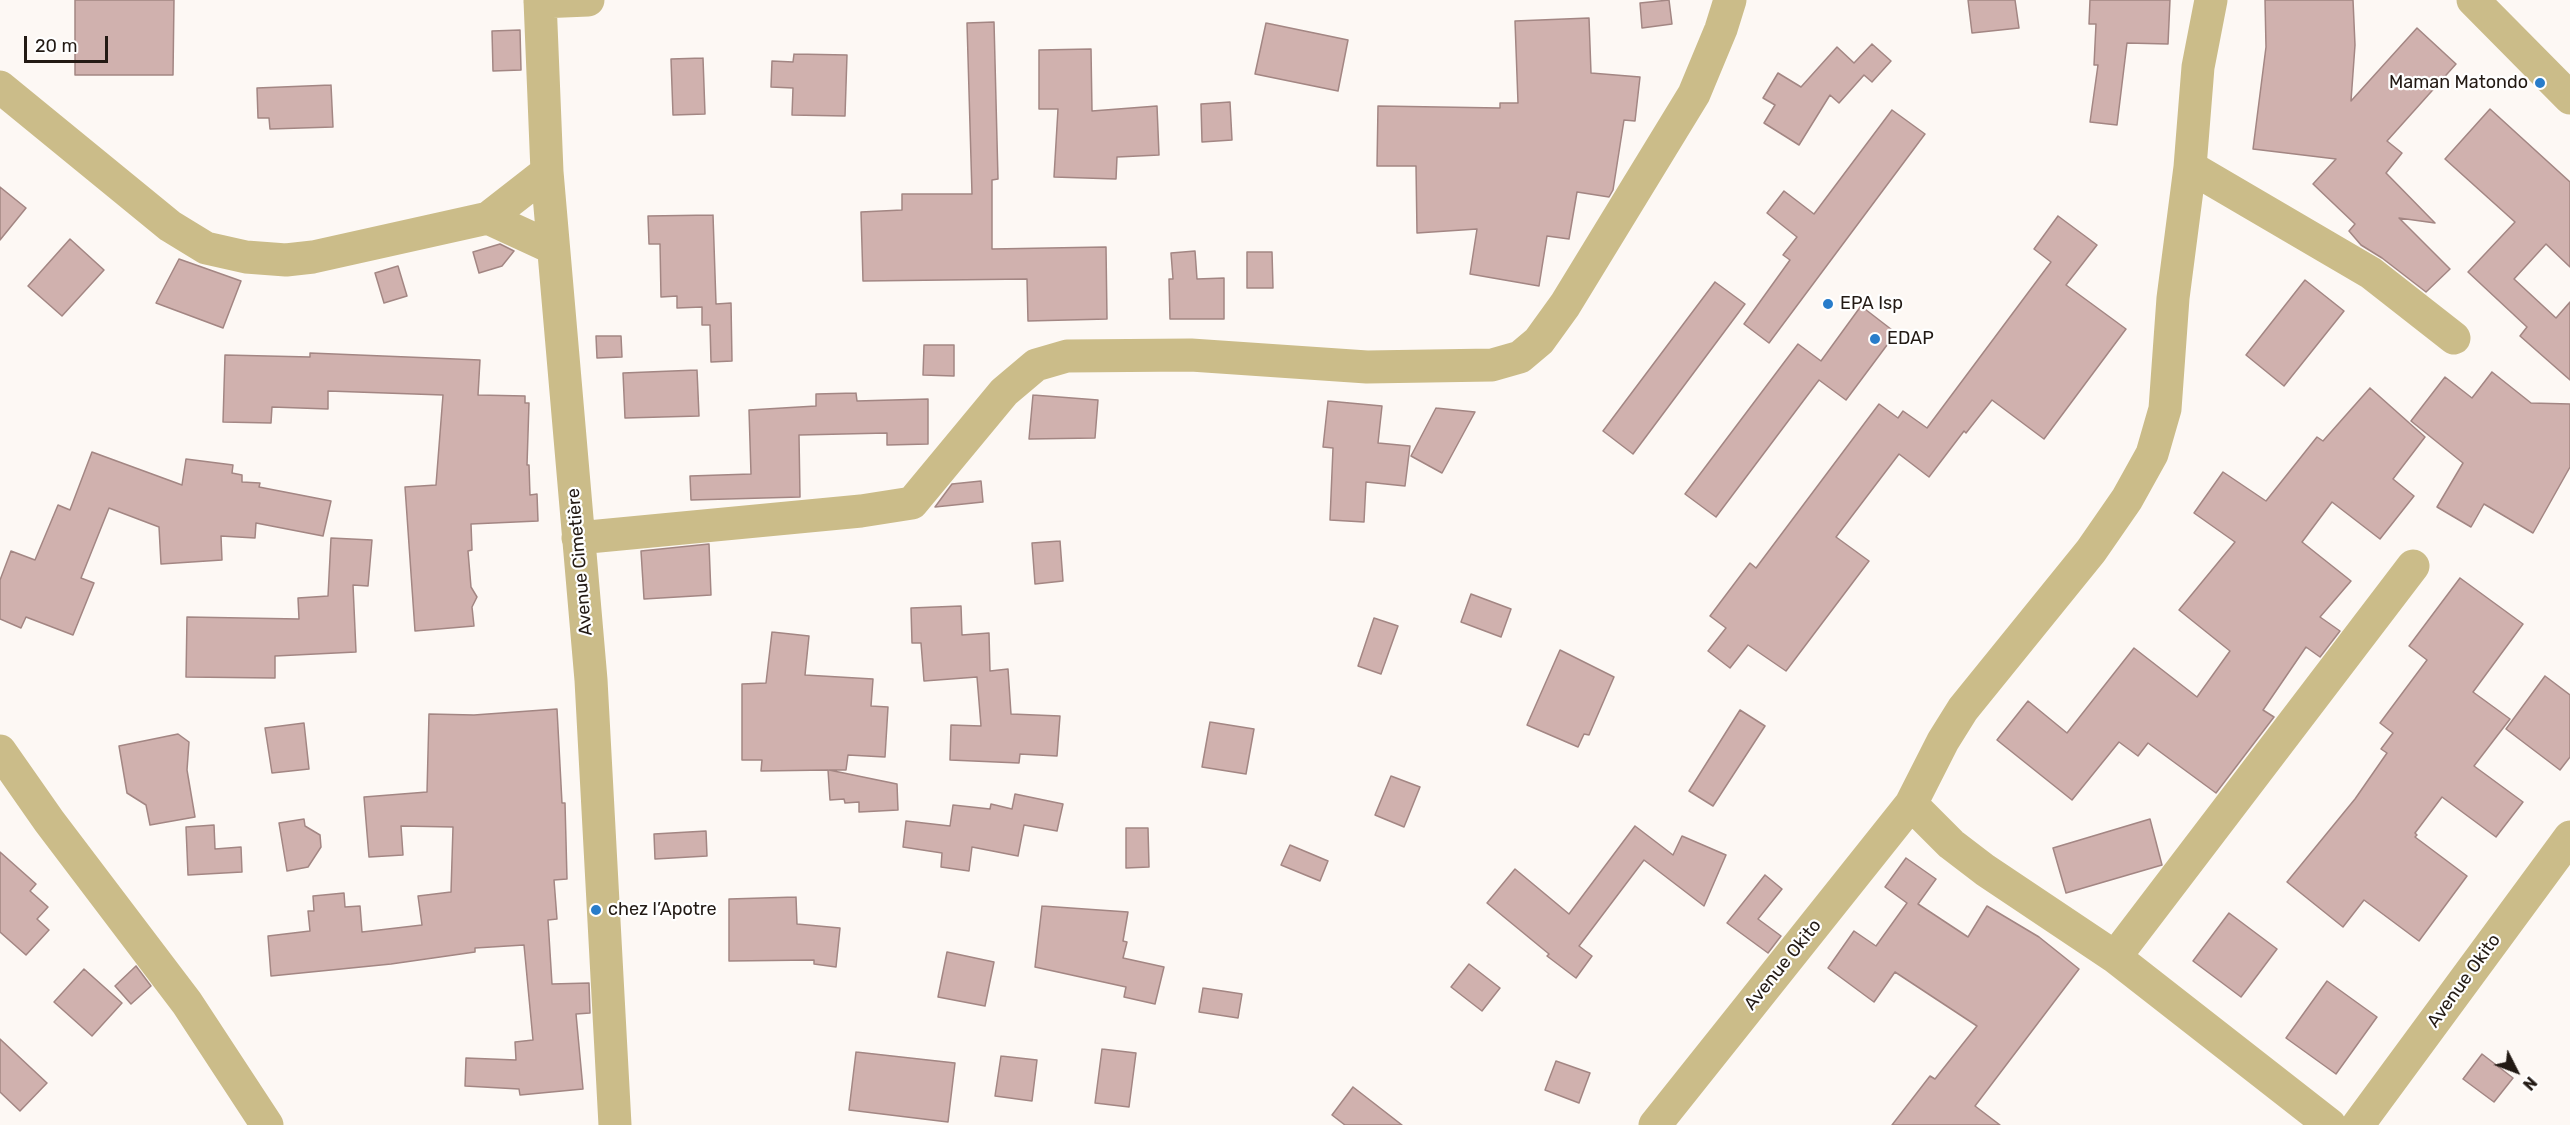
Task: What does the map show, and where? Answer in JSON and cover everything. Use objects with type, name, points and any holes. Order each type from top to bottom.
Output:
[{"type":"street","points":[[540,1],[588,0]]},
{"type":"street","points":[[578,538],[861,511],[912,503],[1004,392],[1036,365],[1067,356],[1191,355],[1367,367],[1492,365],[1520,357],[1539,341],[1565,305],[1694,94],[1721,29],[1730,0]]},
{"type":"street","name":"Avenue Okito","points":[[1655,1125],[1911,804],[1943,741],[1963,709],[2091,551],[2127,499],[2152,454],[2165,409],[2173,298],[2190,167],[2198,66],[2211,0]]},
{"type":"street","points":[[2473,0],[2570,98]]},
{"type":"street","name":"Avenue Cimetière","points":[[540,1],[547,172],[591,680],[615,1125]]},
{"type":"street","points":[[0,87],[170,226],[206,248],[246,257],[286,260],[313,257],[488,219],[547,172]]},
{"type":"street","points":[[2190,167],[2371,273],[2454,338]]},
{"type":"street","points":[[488,219],[553,248]]},
{"type":"street","points":[[2115,957],[2414,566]]},
{"type":"street","points":[[0,751],[187,1003],[267,1125]]},
{"type":"street","points":[[1911,804],[1951,844],[1984,870],[2115,957],[2330,1125]]},
{"type":"street","name":"Avenue Okito","points":[[2358,1125],[2570,837]]},
{"type":"building","points":[[75,0],[174,0],[173,75],[75,75]]},
{"type":"building","points":[[1669,0],[1672,24],[1642,28],[1640,3]]},
{"type":"building","points":[[1968,0],[2015,0],[2019,28],[1972,33]]},
{"type":"building","points":[[2090,0],[2170,0],[2168,44],[2127,43],[2117,125],[2090,122],[2098,65],[2094,65],[2096,24],[2089,24]]},
{"type":"building","points":[[2265,0],[2353,0],[2355,45],[2351,101],[2417,28],[2456,64],[2387,141],[2402,153],[2386,173],[2435,223],[2399,218],[2450,269],[2426,292],[2361,245],[2349,231],[2355,224],[2313,184],[2336,159],[2253,149],[2266,47]]},
{"type":"building","points":[[1589,18],[1591,73],[1640,77],[1635,121],[1624,120],[1613,190],[1609,197],[1577,192],[1569,239],[1547,236],[1539,286],[1470,274],[1477,229],[1417,233],[1416,166],[1377,166],[1378,106],[1500,108],[1500,103],[1518,103],[1515,21]]},
{"type":"building","points":[[994,22],[998,179],[992,180],[992,249],[1106,247],[1107,319],[1028,321],[1027,279],[863,281],[861,212],[902,210],[902,194],[972,194],[967,23]]},
{"type":"building","points":[[1266,23],[1348,40],[1338,91],[1255,74]]},
{"type":"building","points":[[520,30],[521,70],[493,71],[492,31]]},
{"type":"building","points":[[1872,44],[1891,61],[1872,82],[1864,75],[1839,103],[1830,95],[1799,145],[1764,123],[1775,105],[1763,98],[1778,73],[1801,87],[1837,47],[1854,63]]},
{"type":"building","points":[[1091,49],[1092,111],[1157,106],[1159,155],[1117,157],[1116,179],[1054,177],[1058,109],[1039,109],[1039,50]]},
{"type":"building","points":[[794,54],[847,55],[845,116],[792,115],[793,88],[771,87],[772,61],[793,62]]},
{"type":"building","points":[[703,58],[705,114],[673,115],[671,59]]},
{"type":"building","points":[[331,85],[333,127],[270,129],[269,118],[258,118],[257,88]]},
{"type":"building","points":[[1230,102],[1232,140],[1202,142],[1201,104]]},
{"type":"building","points":[[2490,109],[2570,182],[2570,267],[2546,244],[2514,279],[2556,318],[2570,302],[2570,380],[2520,336],[2527,327],[2468,272],[2515,222],[2445,159]]},
{"type":"building","points":[[1892,110],[1925,134],[1769,343],[1744,324],[1790,260],[1783,255],[1797,237],[1767,213],[1784,191],[1814,214]]},
{"type":"building","points":[[0,187],[26,208],[0,240]]},
{"type":"building","points":[[713,215],[716,304],[731,303],[732,361],[711,362],[710,325],[702,325],[702,307],[677,308],[677,296],[661,297],[660,244],[649,244],[648,216]]},
{"type":"building","points":[[2058,216],[2097,245],[2066,285],[2126,329],[2044,439],[1992,400],[1966,433],[1964,431],[1929,477],[1899,454],[1836,537],[1869,561],[1786,671],[1748,645],[1730,668],[1708,651],[1726,628],[1710,616],[1750,563],[1756,568],[1879,404],[1898,418],[1903,411],[1927,428],[2051,262],[2034,249]]},
{"type":"building","points":[[70,239],[104,270],[62,316],[28,286]]},
{"type":"building","points":[[500,244],[514,251],[502,266],[479,273],[473,252]]},
{"type":"building","points":[[1195,251],[1197,279],[1224,278],[1224,319],[1170,319],[1169,279],[1173,279],[1171,253]]},
{"type":"building","points":[[1247,252],[1272,252],[1273,288],[1247,288]]},
{"type":"building","points":[[179,259],[241,281],[223,328],[156,303]]},
{"type":"building","points":[[398,266],[407,296],[384,303],[375,273]]},
{"type":"building","points":[[2305,280],[2344,311],[2284,386],[2246,355]]},
{"type":"building","points":[[1715,282],[1745,304],[1633,454],[1603,431]]},
{"type":"building","points":[[1861,306],[1896,333],[1846,400],[1819,380],[1716,517],[1685,494],[1798,344],[1821,361]]},
{"type":"building","points":[[596,336],[621,336],[622,357],[597,358]]},
{"type":"building","points":[[924,345],[954,345],[954,376],[923,375]]},
{"type":"building","points":[[310,353],[480,360],[478,395],[525,396],[525,403],[529,403],[527,465],[529,465],[530,495],[537,494],[538,521],[471,524],[472,550],[468,551],[471,587],[477,597],[472,607],[474,626],[415,631],[405,487],[436,485],[443,395],[328,391],[328,409],[272,407],[271,423],[223,422],[225,355],[310,357]]},
{"type":"building","points":[[697,370],[699,416],[625,418],[623,373]]},
{"type":"building","points":[[2492,372],[2531,403],[2570,404],[2570,467],[2533,533],[2484,504],[2471,527],[2437,507],[2463,463],[2411,421],[2445,377],[2472,398]]},
{"type":"building","points":[[2370,388],[2425,437],[2393,479],[2414,496],[2380,539],[2332,502],[2302,542],[2351,581],[2320,617],[2340,631],[2320,657],[2306,647],[2263,710],[2274,717],[2216,793],[2148,743],[2138,756],[2119,742],[2072,800],[1997,740],[2028,701],[2067,733],[2134,648],[2197,697],[2230,651],[2179,610],[2235,542],[2194,513],[2223,472],[2266,501],[2317,437],[2323,441]]},
{"type":"building","points":[[856,393],[857,401],[928,399],[928,444],[887,445],[887,433],[799,435],[800,497],[691,500],[690,476],[751,474],[749,410],[816,406],[816,394]]},
{"type":"building","points":[[1033,395],[1098,400],[1095,438],[1029,439]]},
{"type":"building","points":[[1328,401],[1382,406],[1378,443],[1410,446],[1405,486],[1366,482],[1364,522],[1330,520],[1333,448],[1323,447]]},
{"type":"building","points":[[1436,408],[1475,412],[1442,473],[1411,456]]},
{"type":"building","points":[[92,452],[182,485],[186,459],[233,465],[232,473],[242,475],[242,482],[260,483],[259,487],[331,501],[323,536],[256,523],[255,538],[221,536],[222,560],[161,564],[159,527],[109,508],[81,578],[94,583],[73,635],[26,617],[21,628],[0,619],[0,580],[11,551],[35,560],[58,505],[70,510]]},
{"type":"building","points":[[981,481],[983,502],[935,507],[952,484]]},
{"type":"building","points":[[331,538],[372,540],[368,586],[353,585],[356,652],[275,656],[275,678],[186,677],[187,617],[299,619],[298,598],[328,596]]},
{"type":"building","points":[[1060,541],[1063,581],[1035,584],[1032,543]]},
{"type":"building","points":[[709,544],[711,595],[644,599],[641,551]]},
{"type":"building","points":[[2460,578],[2523,624],[2473,692],[2510,719],[2474,766],[2523,802],[2496,837],[2442,797],[2415,833],[2417,835],[2415,837],[2467,876],[2419,941],[2364,900],[2343,927],[2287,882],[2355,799],[2387,753],[2381,749],[2393,733],[2380,723],[2427,660],[2409,646]]},
{"type":"building","points":[[1471,594],[1511,609],[1501,637],[1461,622]]},
{"type":"building","points":[[961,606],[962,635],[989,633],[990,671],[1008,669],[1011,714],[1060,716],[1057,756],[1020,754],[1019,763],[950,760],[951,725],[981,726],[977,677],[924,681],[921,643],[912,643],[911,608]]},
{"type":"building","points":[[1374,618],[1398,626],[1381,674],[1358,666]]},
{"type":"building","points":[[772,632],[809,636],[805,675],[873,679],[871,706],[888,707],[885,757],[848,755],[846,770],[829,770],[897,784],[898,810],[859,812],[859,802],[845,803],[844,799],[830,800],[828,770],[761,771],[762,760],[742,760],[742,684],[766,683]]},
{"type":"building","points":[[1560,650],[1614,677],[1589,735],[1584,734],[1578,747],[1527,725]]},
{"type":"building","points":[[2545,676],[2570,695],[2570,757],[2560,770],[2506,729]]},
{"type":"building","points":[[557,709],[562,803],[565,803],[567,879],[554,880],[557,919],[548,920],[552,984],[589,983],[590,1013],[576,1014],[583,1089],[520,1095],[519,1089],[465,1086],[466,1058],[516,1060],[515,1042],[533,1040],[524,945],[475,948],[475,952],[391,964],[271,976],[268,936],[310,931],[308,911],[314,911],[313,896],[344,893],[345,907],[360,906],[362,932],[422,925],[418,896],[451,892],[453,827],[401,826],[403,855],[369,857],[364,797],[427,792],[429,714],[474,715]]},
{"type":"building","points":[[1740,710],[1765,726],[1713,806],[1689,791]]},
{"type":"building","points":[[1210,722],[1254,729],[1246,774],[1202,767]]},
{"type":"building","points":[[304,723],[309,769],[272,773],[265,728]]},
{"type":"building","points":[[178,734],[189,742],[187,770],[195,817],[150,825],[146,805],[127,793],[119,746]]},
{"type":"building","points":[[1391,776],[1420,787],[1404,827],[1375,815]]},
{"type":"building","points":[[1015,794],[1063,804],[1057,831],[1024,825],[1018,856],[972,847],[969,871],[941,867],[942,853],[903,847],[906,821],[950,826],[953,805],[990,809],[991,804],[1012,809]]},
{"type":"building","points":[[304,819],[305,826],[320,835],[321,847],[308,867],[287,871],[279,823]]},
{"type":"building","points":[[2150,819],[2162,865],[2066,893],[2053,848]]},
{"type":"building","points":[[214,825],[215,849],[241,847],[242,872],[188,875],[186,827]]},
{"type":"building","points":[[1635,826],[1673,855],[1682,836],[1726,855],[1704,906],[1644,860],[1579,946],[1592,956],[1576,978],[1547,956],[1549,954],[1487,903],[1515,869],[1569,914]]},
{"type":"building","points":[[1126,828],[1148,828],[1149,867],[1126,868]]},
{"type":"building","points":[[706,831],[707,856],[655,859],[654,834]]},
{"type":"building","points":[[1290,845],[1328,861],[1320,881],[1281,865]]},
{"type":"building","points":[[0,852],[36,884],[30,891],[48,907],[37,919],[49,930],[26,955],[0,932]]},
{"type":"building","points":[[1906,858],[1936,879],[1918,904],[1968,937],[1987,906],[2039,937],[2079,969],[1975,1106],[2000,1125],[1892,1125],[1930,1076],[1935,1079],[1977,1026],[1895,972],[1874,1002],[1828,968],[1854,931],[1876,946],[1907,903],[1885,887]]},
{"type":"building","points":[[1765,875],[1782,889],[1758,919],[1781,936],[1768,953],[1727,923]]},
{"type":"building","points":[[796,897],[797,924],[840,928],[836,967],[814,964],[814,960],[729,961],[729,899]]},
{"type":"building","points":[[1042,906],[1128,912],[1123,941],[1127,942],[1123,958],[1164,967],[1155,1004],[1124,997],[1126,987],[1035,967]]},
{"type":"building","points":[[2229,913],[2277,949],[2241,997],[2193,961]]},
{"type":"building","points":[[947,952],[994,962],[985,1006],[938,997]]},
{"type":"building","points":[[1469,964],[1500,988],[1482,1011],[1451,987]]},
{"type":"building","points":[[136,966],[151,986],[131,1004],[115,986]]},
{"type":"building","points":[[84,969],[122,1003],[92,1036],[54,1002]]},
{"type":"building","points":[[2327,981],[2377,1017],[2336,1074],[2286,1038]]},
{"type":"building","points":[[1203,988],[1242,994],[1238,1018],[1199,1012]]},
{"type":"building","points":[[0,1039],[47,1083],[20,1111],[0,1092]]},
{"type":"building","points":[[1102,1049],[1136,1053],[1129,1107],[1095,1103]]},
{"type":"building","points":[[856,1052],[955,1063],[948,1122],[849,1110]]},
{"type":"building","points":[[2482,1054],[2513,1078],[2494,1102],[2463,1079]]},
{"type":"building","points":[[1001,1056],[1037,1060],[1032,1101],[995,1096]]},
{"type":"building","points":[[1556,1061],[1590,1073],[1579,1103],[1545,1090]]},
{"type":"building","points":[[1353,1087],[1402,1125],[1345,1125],[1332,1115]]},
{"type":"place","name":"Maman Matondo","points":[[2540,83]]},
{"type":"place","name":"EPA Isp","points":[[1828,304]]},
{"type":"place","name":"EDAP","points":[[1875,339]]},
{"type":"place","name":"chez l’Apotre","points":[[596,910]]}]
